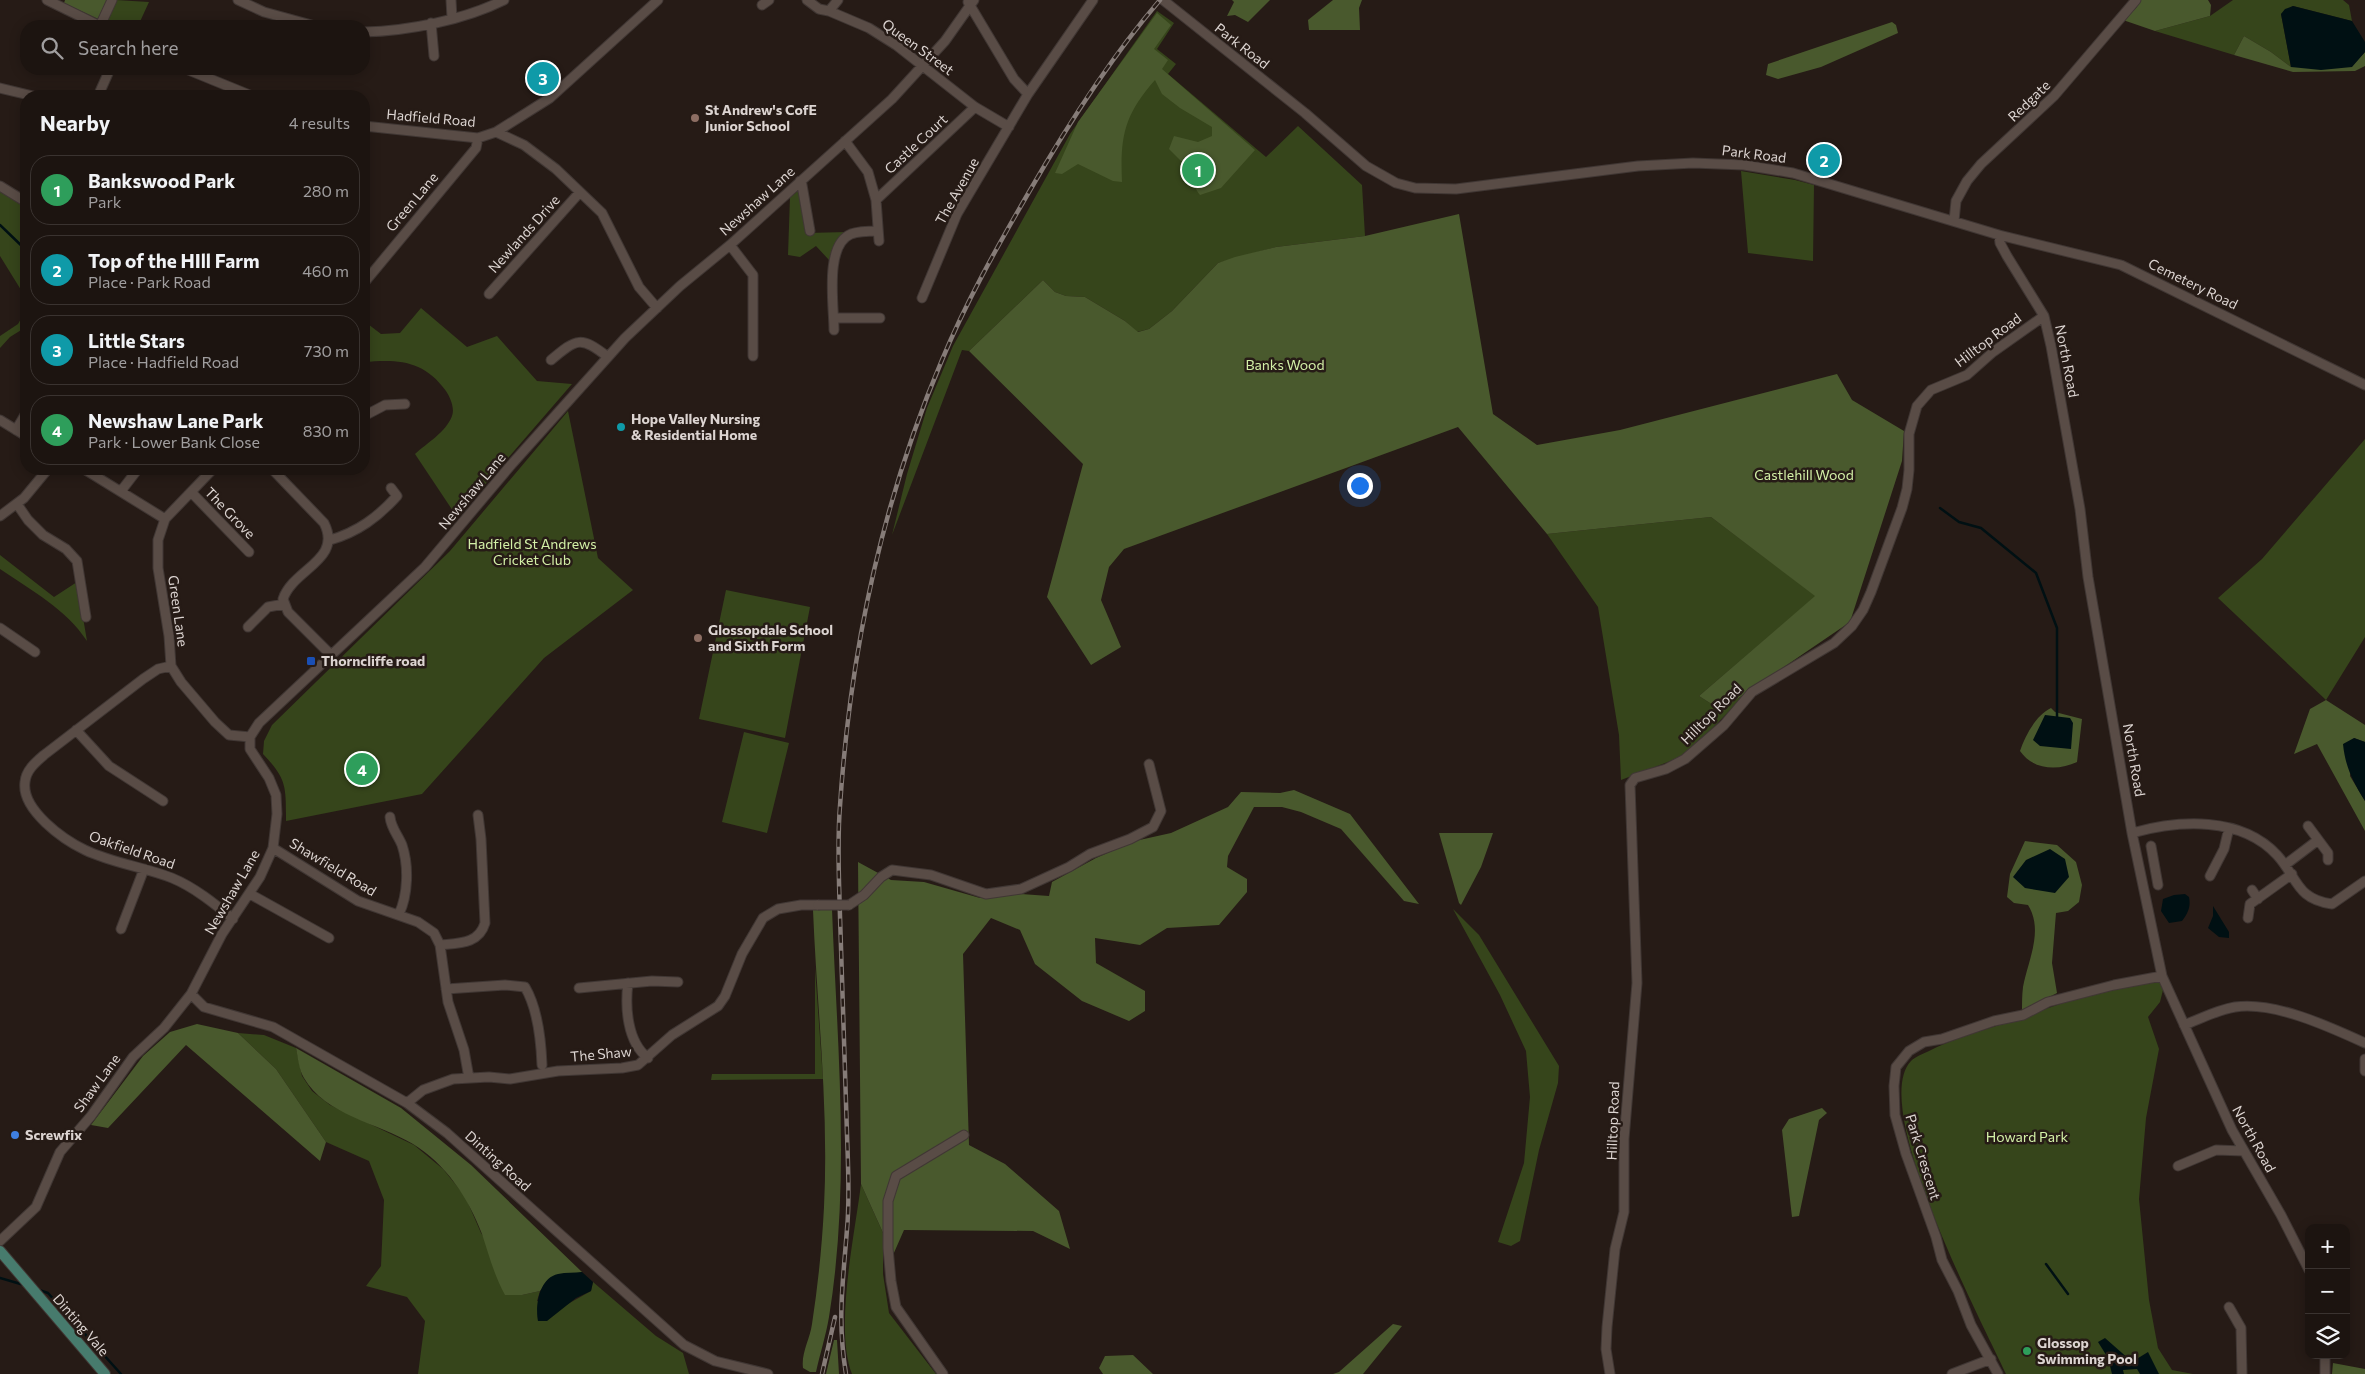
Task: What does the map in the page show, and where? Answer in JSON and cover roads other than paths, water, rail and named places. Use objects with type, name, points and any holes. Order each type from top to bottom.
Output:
[{"type":"main road","name":"Dinting Vale","points":[[0,1252],[105,1374]]},
{"type":"street","points":[[47,0],[88,20]]},
{"type":"street","points":[[103,20],[112,0]]},
{"type":"street","points":[[238,0],[264,12],[293,20]]},
{"type":"street","points":[[451,0],[452,18]]},
{"type":"street","points":[[370,32],[392,32],[452,18],[489,7],[504,0]]},
{"type":"street","name":"Hadfield Road","points":[[370,127],[478,138],[496,132],[550,98],[658,0]]},
{"type":"street","name":"Queen Street","points":[[807,0],[819,9],[829,11],[869,28],[896,45],[975,107],[1009,127]]},
{"type":"street","points":[[829,11],[838,0]]},
{"type":"street","name":"The Avenue","points":[[922,298],[957,214],[1028,94],[1093,0]]},
{"type":"street","name":"Park Road","points":[[1162,0],[1305,113],[1366,166],[1396,183],[1434,190],[1673,164],[1744,166],[1808,176],[2000,235]]},
{"type":"street","name":"Redgate","points":[[1954,221],[1956,201],[1967,181],[1981,164],[2054,96],[2085,62],[2133,1]]},
{"type":"street","points":[[970,2],[1014,79],[1028,94]]},
{"type":"street","name":"Newshaw Lane","points":[[191,994],[233,919],[250,894],[273,848],[277,814],[276,796],[269,778],[250,749],[250,737],[265,717],[425,567],[511,465],[608,357],[680,286],[730,245],[892,99],[945,41],[970,2]]},
{"type":"street","points":[[431,23],[434,56]]},
{"type":"street","points":[[101,90],[107,75]]},
{"type":"street","points":[[201,75],[237,90]]},
{"type":"street","points":[[0,88],[20,93]]},
{"type":"street","name":"Castle Court","points":[[876,200],[975,107]]},
{"type":"street","name":"Newlands Drive","points":[[496,132],[524,145],[556,169],[602,213],[639,287],[658,308]]},
{"type":"street","name":"Green Lane","points":[[370,277],[476,148],[478,138]]},
{"type":"street","points":[[834,330],[833,265],[837,247],[843,239],[851,234],[879,236],[876,200],[868,172],[845,141]]},
{"type":"street","points":[[800,181],[810,231]]},
{"type":"street","points":[[0,186],[20,198]]},
{"type":"street","name":"Newlands Drive","points":[[489,294],[580,192]]},
{"type":"street","name":"North Road","points":[[2000,235],[2000,243],[2007,256],[2044,316],[2051,346],[2080,509],[2088,577],[2132,833],[2162,976],[2232,1130],[2281,1215],[2308,1269]]},
{"type":"street","name":"Cemetery Road","points":[[2000,235],[2121,265],[2365,385]]},
{"type":"street","points":[[730,245],[753,275],[753,356]]},
{"type":"street","name":"Hilltop Road","points":[[1610,1374],[1606,1349],[1607,1327],[1614,1249],[1620,1231],[1626,1191],[1624,1139],[1637,983],[1630,785],[1635,778],[1666,769],[1685,759],[1724,725],[1752,692],[1834,643],[1852,626],[1864,610],[1902,508],[1908,480],[1909,434],[1917,406],[1931,390],[1967,375],[1993,352],[2044,316]]},
{"type":"street","points":[[834,318],[880,318]]},
{"type":"street","points":[[552,360],[568,344],[578,341],[586,341],[608,357]]},
{"type":"street","points":[[370,412],[377,408],[405,404]]},
{"type":"street","points":[[0,420],[20,432]]},
{"type":"street","points":[[16,430],[20,423]]},
{"type":"street","points":[[0,516],[17,504],[43,475]]},
{"type":"street","points":[[96,475],[166,519]]},
{"type":"street","points":[[121,491],[133,475]]},
{"type":"street","name":"Green Lane","points":[[207,475],[166,519],[158,540],[158,568],[169,636],[171,666],[181,682],[215,722],[229,734],[250,737]]},
{"type":"street","points":[[278,475],[324,523],[330,540],[327,549],[318,561],[294,582],[286,593],[284,604],[288,612],[331,655]]},
{"type":"street","points":[[330,540],[359,529],[382,512],[397,496],[391,488]]},
{"type":"street","name":"The Grove","points":[[191,492],[248,552]]},
{"type":"street","points":[[17,504],[28,520],[43,535],[66,549],[77,561],[86,617]]},
{"type":"street","points":[[248,627],[268,607],[284,604]]},
{"type":"street","points":[[0,628],[35,652]]},
{"type":"street","name":"Oakfield Road","points":[[171,666],[158,669],[143,679],[76,730],[32,766],[24,783],[30,803],[38,815],[62,838],[87,851],[174,879],[216,904],[233,919]]},
{"type":"street","points":[[76,730],[108,766],[163,801]]},
{"type":"street","name":"The Shaw","points":[[406,1103],[416,1094],[438,1083],[469,1078],[510,1079],[558,1071],[622,1068],[638,1065],[672,1035],[718,1006],[725,996],[742,954],[763,918],[778,909],[801,905],[848,905],[864,895],[881,877],[892,870],[918,872],[986,894],[1021,889],[1069,868],[1090,854],[1130,839],[1153,827],[1161,811],[1149,764]]},
{"type":"street","points":[[469,1078],[464,1050],[448,1002],[440,945],[473,940],[481,935],[485,924],[482,848],[478,815]]},
{"type":"street","points":[[390,817],[392,828],[402,846],[405,859],[406,887],[399,914]]},
{"type":"street","points":[[2132,833],[2188,825],[2229,828],[2254,836],[2276,854],[2311,899],[2332,904],[2365,881]]},
{"type":"street","points":[[2308,826],[2328,853],[2328,860]]},
{"type":"street","points":[[2210,876],[2224,849],[2229,828]]},
{"type":"street","points":[[2285,865],[2318,840]]},
{"type":"street","points":[[2151,846],[2158,885]]},
{"type":"street","name":"Shawfield Road","points":[[273,848],[358,901],[399,914],[426,927],[434,933],[440,945]]},
{"type":"street","points":[[122,929],[144,869]]},
{"type":"street","points":[[2140,873],[2155,870]]},
{"type":"street","points":[[2248,918],[2250,904],[2292,874]]},
{"type":"street","points":[[2252,890],[2258,899]]},
{"type":"street","points":[[250,894],[329,938]]},
{"type":"street","name":"Park Crescent","points":[[1998,1374],[1971,1325],[1958,1290],[1942,1260],[1909,1163],[1895,1115],[1894,1086],[1896,1067],[1909,1051],[1924,1042],[1942,1039],[1994,1021],[2023,1015],[2048,1002],[2122,983],[2162,976]]},
{"type":"street","points":[[579,988],[652,981],[678,982]]},
{"type":"street","points":[[628,983],[627,1009],[630,1028],[641,1053],[648,1058]]},
{"type":"street","points":[[446,989],[505,984],[525,987],[535,1012],[542,1046],[542,1064]]},
{"type":"street","name":"Dinting Road","points":[[191,994],[204,1008],[273,1027],[406,1103],[446,1133],[684,1345],[715,1362],[768,1374]]},
{"type":"street","name":"Shaw Lane","points":[[0,1241],[36,1207],[60,1152],[91,1116],[133,1057],[164,1028],[191,994]]},
{"type":"street","points":[[2184,1026],[2237,1006],[2267,1008],[2303,1017],[2365,1043]]},
{"type":"street","points":[[2365,1059],[2365,1071]]},
{"type":"street","points":[[943,1374],[896,1307],[890,1265],[888,1201],[896,1176],[964,1135]]},
{"type":"street","points":[[2178,1166],[2216,1150],[2244,1151]]},
{"type":"street","points":[[2229,1307],[2241,1328],[2242,1374]]},
{"type":"street","points":[[1952,1374],[1991,1359]]},
{"type":"street","points":[[2325,1359],[2325,1374]]},
{"type":"waterway","points":[[0,225],[20,244]]},
{"type":"waterway","points":[[1940,508],[1959,522],[1981,528],[2036,573],[2057,628],[2057,717]]},
{"type":"waterway","points":[[2046,1264],[2068,1294]]},
{"type":"waterway","points":[[0,1278],[24,1285]]},
{"type":"waterway","points":[[39,1290],[48,1293],[121,1374]]},
{"type":"railway","points":[[846,1374],[841,1318],[848,1217],[848,1182],[839,834],[845,749],[852,692],[872,579],[902,468],[921,413],[951,338],[994,254],[1043,167],[1107,69],[1160,0]]},
{"type":"railway","points":[[822,1374],[835,1317]]},
{"type":"place","name":"Little Stars","points":[[543,78]]},
{"type":"place","name":"St Andrew's CofE Junior School","points":[[695,118]]},
{"type":"place","name":"Top of the HIll Farm","points":[[1824,160]]},
{"type":"place","name":"Bankswood Park","points":[[1198,170]]},
{"type":"place","name":"Hope Valley Nursing & Residential Home","points":[[621,427]]},
{"type":"place","name":"Glossopdale School and Sixth Form","points":[[698,638]]},
{"type":"place","name":"Thorncliffe road","points":[[311,661]]},
{"type":"place","name":"Newshaw Lane Park","points":[[362,769]]},
{"type":"place","name":"Screwfix","points":[[15,1135]]},
{"type":"place","name":"Glossop Swimming Pool","points":[[2027,1351]]},
{"type":"park label","name":"Banks Wood","points":[[1285,365]]},
{"type":"park label","name":"Castlehill Wood","points":[[1804,475]]},
{"type":"park label","name":"Hadfield St Andrews Cricket Club","points":[[532,552]]},
{"type":"park label","name":"Howard Park","points":[[2027,1137]]}]
